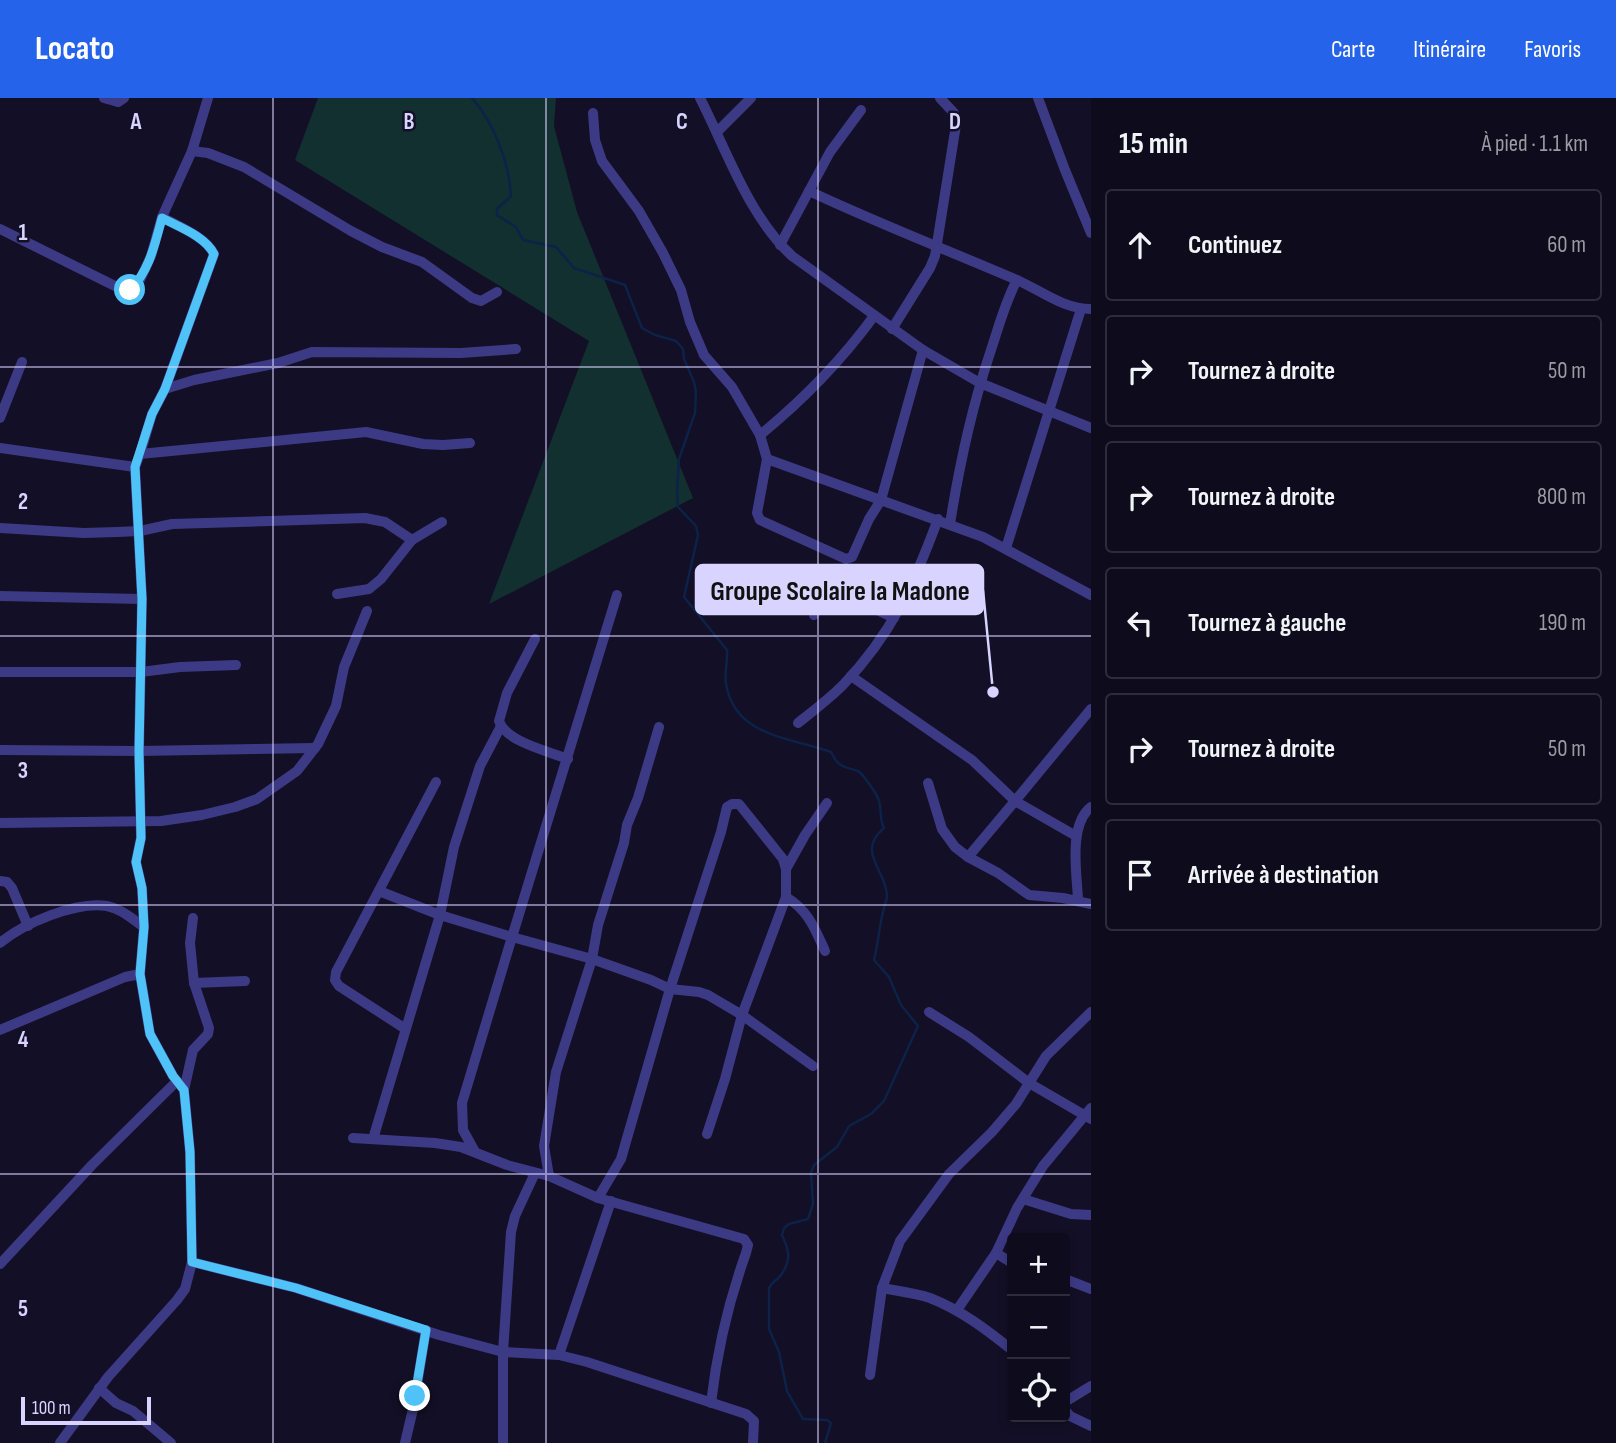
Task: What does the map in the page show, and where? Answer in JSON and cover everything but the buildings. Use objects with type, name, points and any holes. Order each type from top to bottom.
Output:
[{"type":"street","points":[[104,98],[118,102],[124,98]]},
{"type":"street","points":[[0,229],[121,289],[130,290],[140,280],[151,256],[162,218],[192,151],[208,98]]},
{"type":"street","points":[[700,98],[730,163],[780,245],[827,283],[923,351],[980,383],[1091,428]]},
{"type":"street","points":[[717,132],[751,98]]},
{"type":"street","points":[[892,329],[930,268],[937,246],[956,125],[954,113],[940,98]]},
{"type":"street","points":[[1038,98],[1091,233]]},
{"type":"street","points":[[780,245],[830,152],[860,110]]},
{"type":"street","points":[[593,113],[595,140],[602,161],[639,211],[663,253],[681,290],[690,322],[704,355],[744,404],[760,435],[767,459],[757,517],[846,559],[852,557],[881,499],[923,351]]},
{"type":"street","points":[[192,151],[208,153],[244,167],[361,236],[422,262],[477,300],[497,292]]},
{"type":"street","points":[[808,191],[1017,280],[1062,303],[1086,309],[1048,411],[1006,548]]},
{"type":"street","points":[[162,218],[201,240],[214,254],[165,389],[152,414],[135,467],[142,599],[139,751],[141,838],[136,862],[142,888],[144,927],[140,974],[150,1034],[184,1090]]},
{"type":"street","points":[[950,524],[963,452],[980,383],[1003,312],[1017,280]]},
{"type":"street","points":[[760,435],[786,414],[827,373],[874,316]]},
{"type":"street","points":[[165,389],[194,380],[278,363],[312,352],[461,354],[516,349]]},
{"type":"street","points":[[0,418],[22,362]]},
{"type":"street","points":[[140,454],[366,432],[423,444],[470,443]]},
{"type":"street","points":[[0,448],[135,467]]},
{"type":"street","points":[[767,459],[939,519],[1006,548],[1091,595]]},
{"type":"street","points":[[0,528],[84,533],[140,531],[172,524],[365,518],[385,523],[412,540]]},
{"type":"street","points":[[798,723],[851,676],[894,618],[919,570],[939,519]]},
{"type":"street","points":[[337,594],[369,589],[382,579],[412,540],[442,522]]},
{"type":"street","points":[[814,615],[827,591],[833,589],[894,618]]},
{"type":"street","points":[[475,1152],[463,1130],[462,1103],[617,595]]},
{"type":"street","points":[[0,596],[142,599]]},
{"type":"street","points":[[0,823],[141,822],[202,815],[257,799],[297,771],[315,748],[336,706],[344,667],[367,611]]},
{"type":"street","points":[[535,639],[507,693],[499,721],[514,738],[568,759]]},
{"type":"street","points":[[0,672],[141,672],[180,667],[236,665]]},
{"type":"street","points":[[851,676],[972,760],[1015,801],[1076,836]]},
{"type":"street","points":[[968,857],[1091,709]]},
{"type":"street","points":[[373,1139],[404,1028],[440,915],[454,847],[480,766],[501,726]]},
{"type":"street","points":[[549,1176],[544,1146],[553,1083],[592,959],[598,925],[624,843],[627,825],[660,727]]},
{"type":"street","points":[[0,750],[315,748]]},
{"type":"street","points":[[404,1028],[339,986],[335,980],[436,782]]},
{"type":"street","points":[[928,783],[942,829],[954,847],[1029,895],[1091,904]]},
{"type":"street","points":[[786,869],[827,803]]},
{"type":"street","points":[[598,1198],[621,1159],[670,989],[722,832],[727,807],[738,804],[783,859],[786,869],[786,897],[742,1014],[707,1134]]},
{"type":"street","points":[[1078,900],[1076,836],[1079,821],[1091,807]]},
{"type":"street","points":[[0,881],[12,888],[28,926]]},
{"type":"street","points":[[379,891],[440,915],[592,959],[670,989],[699,992],[742,1014],[813,1066]]},
{"type":"street","points":[[786,897],[799,905],[808,916],[825,951]]},
{"type":"street","points":[[0,943],[28,926],[70,908],[87,905],[107,906],[122,911],[144,927]]},
{"type":"street","points":[[60,1443],[99,1388],[177,1300],[185,1289],[192,1262],[190,1152],[184,1090],[193,1050],[208,1034],[209,1028],[194,982],[190,943],[193,918]]},
{"type":"street","points":[[0,1030],[125,977],[140,974]]},
{"type":"street","points":[[194,982],[245,981]]},
{"type":"street","points":[[929,1012],[969,1037],[1029,1083],[1089,1114],[1043,1166],[996,1253],[957,1310]]},
{"type":"street","points":[[870,1375],[882,1288],[900,1241],[949,1174],[1016,1104],[1046,1056],[1091,1012]]},
{"type":"street","points":[[0,1264],[92,1164],[177,1081]]},
{"type":"street","points":[[353,1138],[435,1143],[475,1152],[507,1165],[549,1176],[598,1198],[744,1239],[748,1245],[725,1318],[716,1359],[712,1404]]},
{"type":"street","points":[[503,1443],[503,1352],[510,1231],[534,1173]]},
{"type":"street","points":[[1023,1199],[1071,1214],[1091,1215]]},
{"type":"street","points":[[559,1355],[611,1201]]},
{"type":"street","points":[[996,1253],[1007,1260]]},
{"type":"street","points":[[192,1262],[296,1288],[503,1352],[559,1355],[746,1414],[754,1421],[753,1443]]},
{"type":"street","points":[[1070,1281],[1091,1289]]},
{"type":"street","points":[[882,1288],[927,1297],[957,1310],[1007,1346]]},
{"type":"street","points":[[405,1443],[426,1330]]},
{"type":"street","points":[[1070,1399],[1091,1386]]},
{"type":"street","points":[[99,1388],[133,1411],[171,1443]]},
{"type":"street","points":[[1070,1416],[1091,1426]]},
{"type":"green space","points":[[318,98],[556,98],[554,126],[577,212],[693,498],[489,604],[589,341],[295,160]]},
{"type":"waterway","points":[[472,98],[487,119],[499,144],[510,183],[511,196],[497,209],[497,215],[516,227],[523,240],[556,247],[574,268],[625,285],[642,328],[676,341],[683,349],[696,392],[695,413],[679,459],[678,507],[696,526],[698,535],[684,597],[727,650],[726,684],[731,702],[740,715],[752,725],[782,738],[831,752],[844,767],[860,773],[879,801],[884,828],[872,845],[872,853],[886,887],[887,897],[874,960],[889,977],[901,1005],[918,1026],[884,1101],[871,1114],[849,1126],[837,1147],[814,1165],[811,1173],[813,1204],[808,1219],[784,1228],[782,1235],[788,1250],[788,1259],[781,1275],[769,1288],[769,1329],[779,1352],[787,1391],[803,1419],[827,1420],[831,1423],[825,1443]]},
{"type":"place","name":"Groupe Scolaire la Madone","points":[[993,692]]},
{"type":"route","points":[[130,290],[140,280],[151,256],[162,218],[201,240],[214,254],[165,389],[152,414],[135,467],[142,599],[139,751],[141,838],[136,862],[142,888],[144,927],[140,974],[150,1034],[173,1076],[184,1090],[190,1152],[192,1262],[296,1288],[426,1330],[415,1396]]}]
